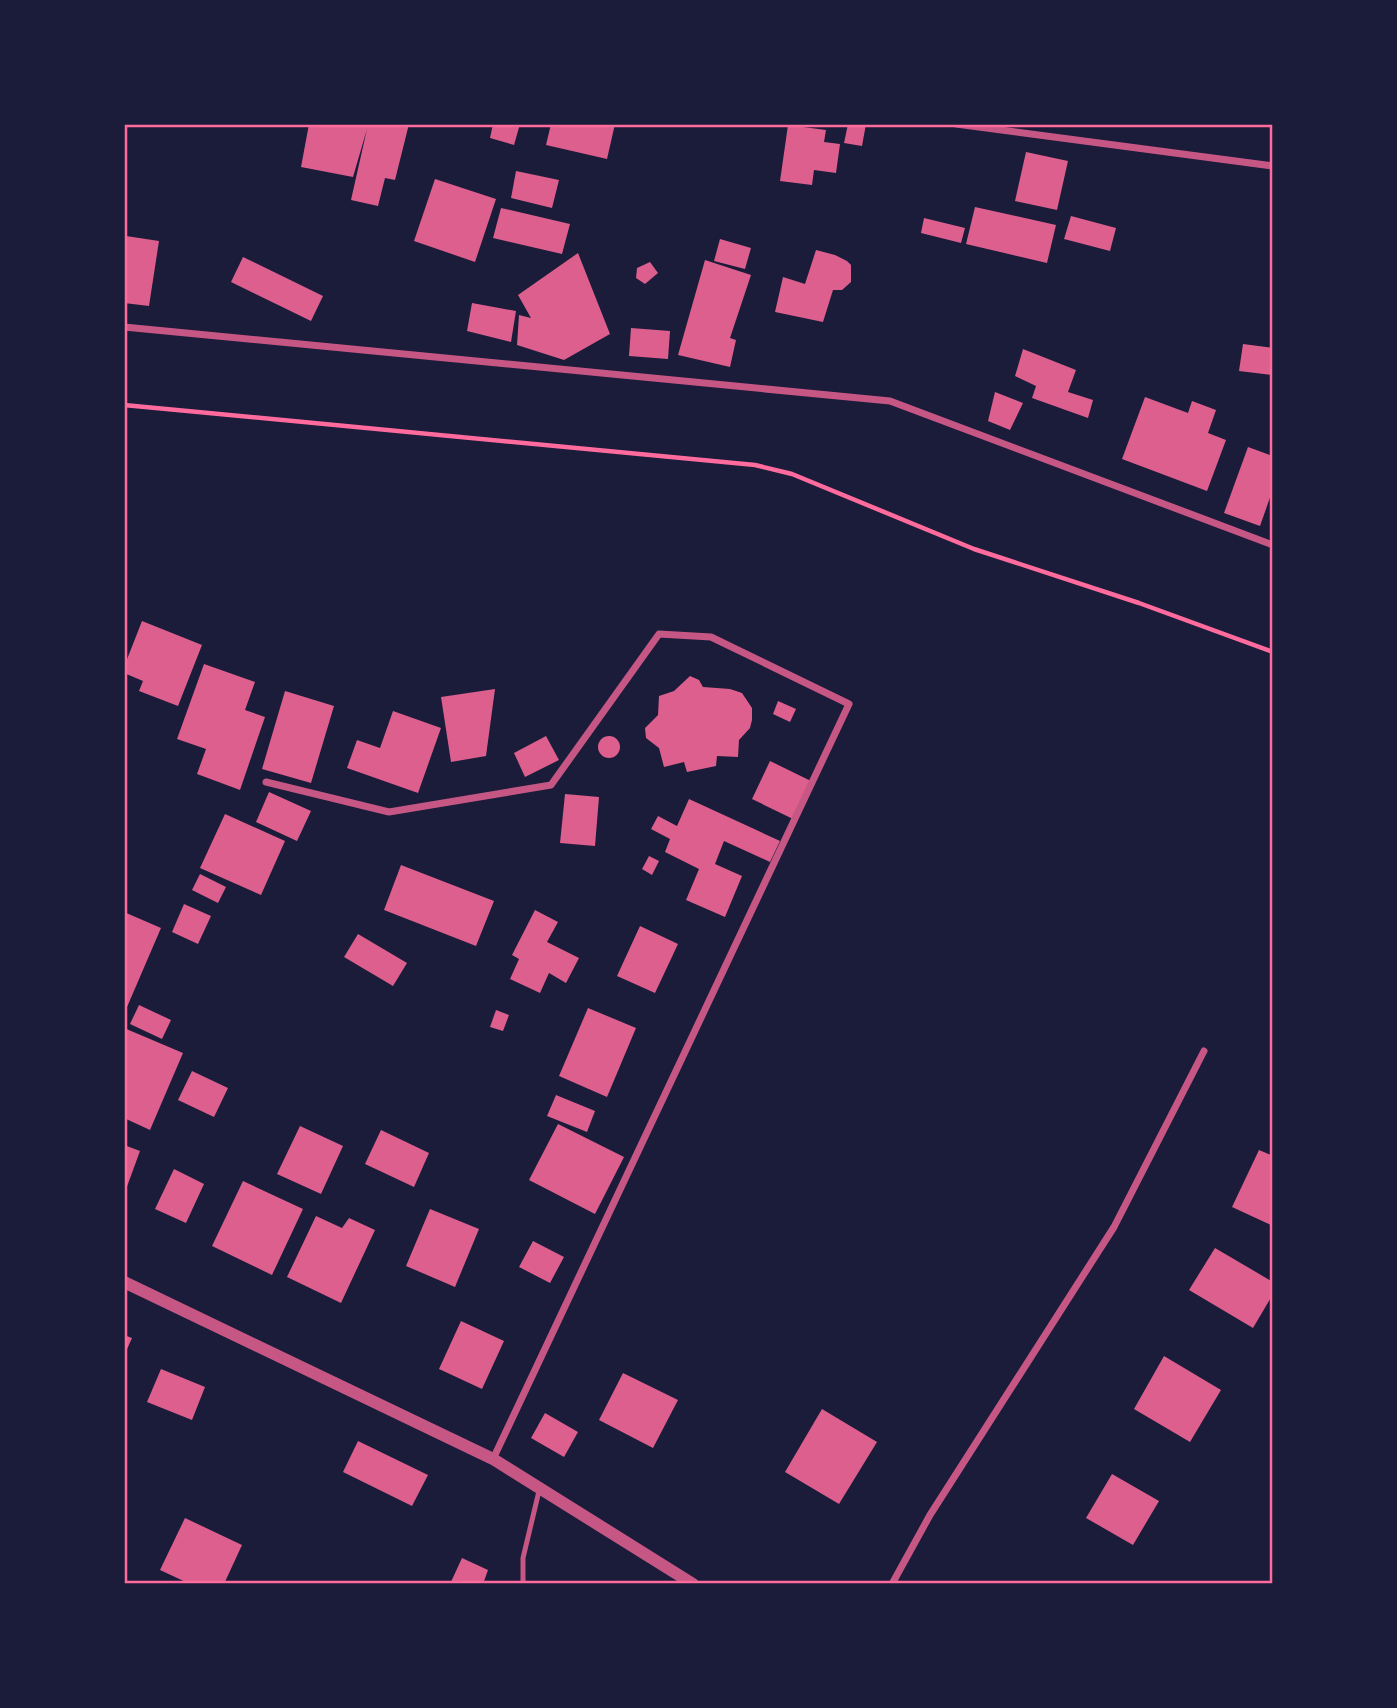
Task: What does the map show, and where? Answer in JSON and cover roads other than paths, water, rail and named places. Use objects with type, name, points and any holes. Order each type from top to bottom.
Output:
[{"type":"street","points":[[956,124],[1273,166]]},
{"type":"street","points":[[124,327],[890,401],[1273,545]]},
{"type":"street","points":[[266,782],[389,813],[551,785],[659,634],[710,637],[849,704],[493,1459]]},
{"type":"street","points":[[891,1584],[930,1515],[1114,1227],[1204,1051]]},
{"type":"street","points":[[124,1282],[493,1459],[693,1584]]},
{"type":"lane","points":[[523,1584],[523,1558],[540,1488]]}]
